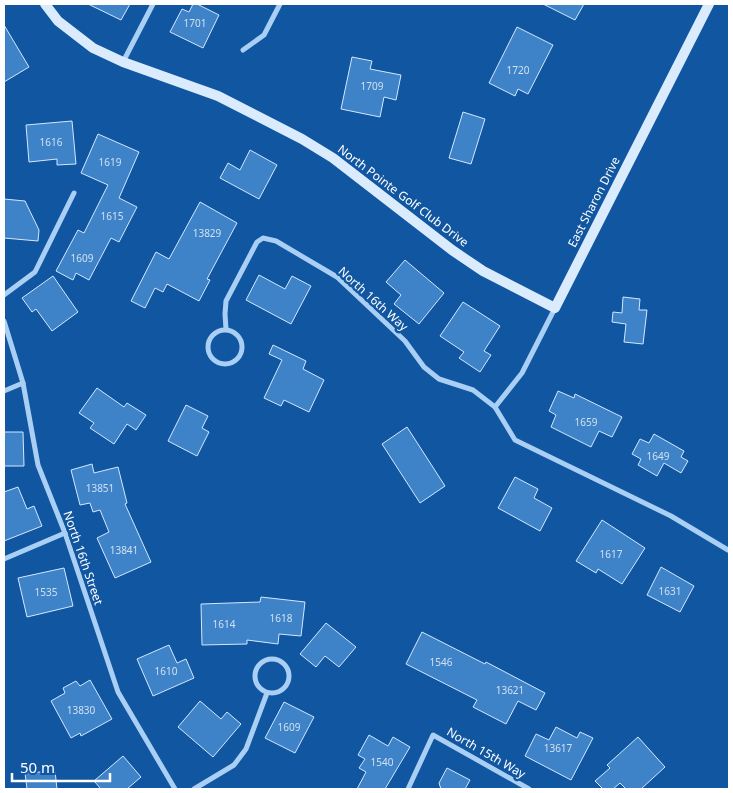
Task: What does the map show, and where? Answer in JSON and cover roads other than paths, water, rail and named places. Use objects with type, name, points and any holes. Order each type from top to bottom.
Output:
[{"type":"street","name":"North Pointe Golf Club Drive","points":[[45,4],[58,20],[93,48],[123,62],[218,96],[302,139],[349,169],[452,250],[484,271],[555,308]]},
{"type":"street","points":[[123,62],[152,4]]},
{"type":"street","points":[[243,50],[264,36],[280,4]]},
{"type":"street","name":"East Sharon Drive","points":[[495,407],[522,373],[709,4]]},
{"type":"street","points":[[4,295],[35,272],[74,194]]},
{"type":"street","name":"North 16th Way","points":[[226,329],[226,301],[257,242],[263,238],[276,241],[337,277],[405,341],[424,367],[439,379],[473,390],[495,407]]},
{"type":"street","name":"North 16th Street","points":[[4,321],[23,383],[38,465],[65,533],[118,692],[175,789]]},
{"type":"street","points":[[226,329],[237,333],[241,339],[243,351],[233,363],[224,365],[214,360],[210,355],[208,347],[214,334],[226,329]]},
{"type":"street","points":[[4,391],[23,383]]},
{"type":"street","points":[[495,407],[515,440],[671,516],[728,550]]},
{"type":"street","points":[[4,559],[65,533]]},
{"type":"street","points":[[275,658],[286,665],[289,671],[288,682],[282,690],[273,694],[267,693],[257,686],[254,673],[258,665],[263,661],[275,658]]},
{"type":"street","points":[[194,789],[234,765],[246,749],[267,693]]},
{"type":"street","name":"North 15th Way","points":[[408,789],[433,735],[529,789]]}]
